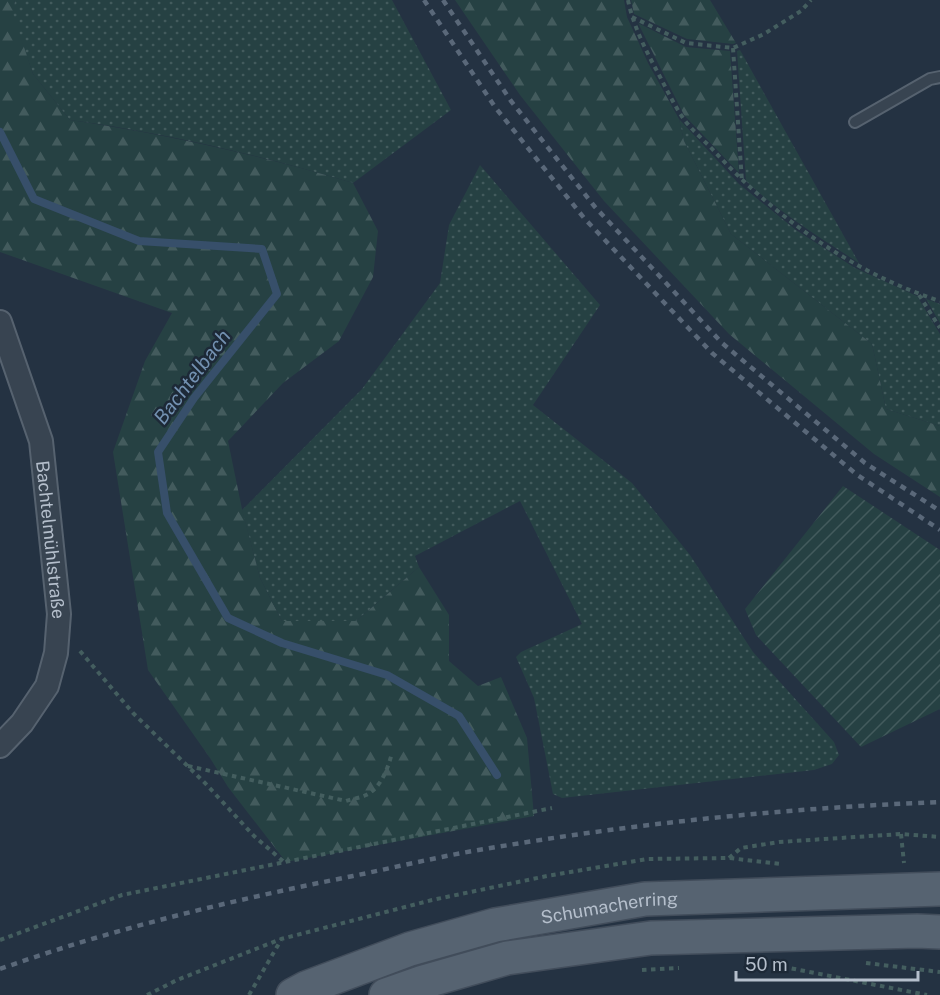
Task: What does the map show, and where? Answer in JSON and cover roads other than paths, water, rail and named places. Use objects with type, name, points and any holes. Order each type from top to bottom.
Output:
[{"type":"main road","name":"Schumacherring","points":[[293,995],[410,949],[485,928],[633,901],[919,883]]},
{"type":"main road","name":"Schumacherring","points":[[387,995],[423,982],[507,958],[651,938],[929,932]]},
{"type":"street","name":"Bachtelmühlstraße","points":[[0,322],[41,441],[58,614],[56,653],[47,687],[22,723],[0,747]]},
{"type":"lane","points":[[855,122],[930,79],[940,77]]},
{"type":"waterway","name":"Bachtelbach","points":[[0,132],[34,199],[139,241],[262,249],[277,294],[194,398],[158,452],[167,513],[228,618],[282,643],[387,675],[459,716],[497,775]]},
{"type":"railway","points":[[424,0],[495,107],[584,218],[712,353],[856,474],[940,530]]},
{"type":"railway","points":[[443,0],[511,101],[595,207],[722,343],[865,463],[940,511]]},
{"type":"railway","points":[[0,969],[43,954],[175,916],[468,852],[655,824],[826,808],[940,802]]}]
